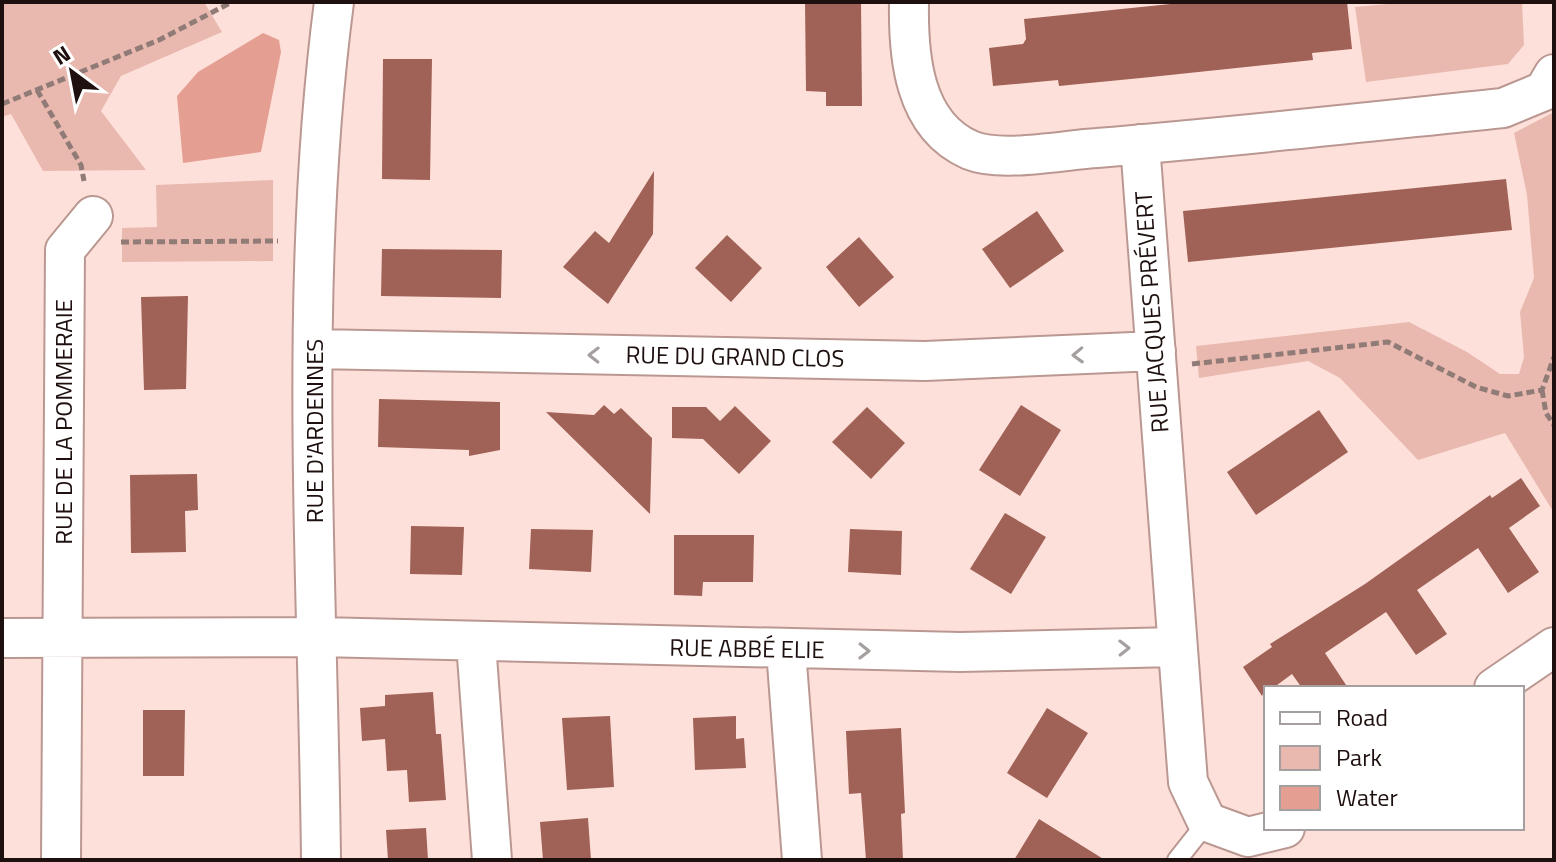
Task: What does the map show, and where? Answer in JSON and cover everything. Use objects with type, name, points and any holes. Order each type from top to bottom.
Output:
[{"type":"street","name":"RUE D'ARDENNES","points":[[321,860],[314,349],[321,121],[334,2]]},
{"type":"street","points":[[909,2],[909,30],[918,94],[950,136],[971,151],[1002,155],[1503,108],[1544,91],[1554,74]]},
{"type":"street","name":"RUE JACQUES PRÉVERT","points":[[1140,144],[1172,358],[1176,647],[1188,782],[1207,822]]},
{"type":"street","name":"RUE DE LA POMMERAIE","points":[[61,860],[65,250],[93,216]]},
{"type":"street","name":"RUE DU GRAND CLOS","points":[[314,349],[925,361],[1172,358]]},
{"type":"street","points":[[2,638],[319,637]]},
{"type":"street","name":"RUE ABBÉ ELIE","points":[[319,637],[786,650],[960,652],[1176,647]]},
{"type":"street","points":[[476,643],[492,860]]},
{"type":"street","points":[[1497,686],[1554,647]]},
{"type":"street","points":[[786,650],[802,860]]},
{"type":"street","points":[[1207,822],[1248,837],[1285,839]]},
{"type":"lane","points":[[1177,860],[1207,822]]},
{"type":"path","points":[[2,104],[159,40],[232,2]]},
{"type":"path","points":[[37,90],[81,165]]},
{"type":"path","points":[[122,243],[288,241]]},
{"type":"path","points":[[1172,358],[1388,342],[1476,387],[1508,396],[1542,390]]},
{"type":"path","points":[[1554,357],[1542,390],[1546,413],[1554,425]]},
{"type":"green space","points":[[2,2],[204,2],[222,32],[121,76],[101,111],[146,170],[43,171],[11,114],[2,117]]},
{"type":"green space","points":[[1409,2],[1522,2],[1524,45],[1508,64],[1366,82],[1355,7]]},
{"type":"green space","points":[[1554,112],[1554,513],[1505,433],[1418,460],[1340,378],[1308,361],[1199,378],[1196,346],[1409,322],[1467,352],[1500,374],[1519,374],[1524,357],[1520,312],[1534,278],[1527,195],[1514,133]]},
{"type":"green space","points":[[273,180],[273,261],[122,262],[122,228],[157,227],[156,185]]},
{"type":"water","points":[[263,33],[279,40],[281,52],[261,152],[183,163],[177,96],[198,72]]},
{"type":"building","points":[[805,2],[861,2],[862,106],[826,106],[826,92],[806,91]]},
{"type":"building","points":[[1190,2],[1347,2],[1352,49],[1312,53],[1313,60],[1151,77],[1059,86],[1058,80],[993,86],[989,48],[1023,44],[1026,39],[1024,19]]},
{"type":"building","points":[[383,59],[432,59],[430,180],[382,179]]},
{"type":"building","points":[[654,171],[653,234],[608,304],[563,267],[595,231],[609,243]]},
{"type":"building","points":[[1506,179],[1512,230],[1188,262],[1183,211]]},
{"type":"building","points":[[1037,211],[1064,251],[1010,288],[982,249]]},
{"type":"building","points":[[727,235],[762,268],[731,302],[695,268]]},
{"type":"building","points":[[859,237],[894,277],[859,307],[826,267]]},
{"type":"building","points":[[382,249],[502,250],[501,298],[381,296]]},
{"type":"building","points":[[188,296],[186,389],[144,390],[141,297]]},
{"type":"building","points":[[379,399],[500,402],[500,450],[469,456],[469,450],[378,447]]},
{"type":"building","points":[[604,405],[614,414],[621,408],[652,438],[650,514],[546,412],[594,415]]},
{"type":"building","points":[[1021,405],[1061,430],[1020,496],[979,470]]},
{"type":"building","points":[[735,406],[771,441],[739,474],[703,439],[672,438],[672,407],[706,407],[720,421]]},
{"type":"building","points":[[867,407],[905,443],[871,479],[832,442]]},
{"type":"building","points":[[1319,410],[1348,452],[1256,515],[1227,472]]},
{"type":"building","points":[[197,474],[198,510],[185,511],[186,552],[131,553],[130,475]]},
{"type":"building","points":[[1521,478],[1540,506],[1509,528],[1539,572],[1508,593],[1478,548],[1417,590],[1447,634],[1416,655],[1386,612],[1325,653],[1347,686],[1301,686],[1292,674],[1276,686],[1264,686],[1262,696],[1243,667],[1272,647],[1270,644],[1365,584],[1490,495],[1492,498]]},
{"type":"building","points":[[1005,513],[1046,537],[1011,594],[970,569]]},
{"type":"building","points":[[411,526],[464,527],[462,575],[410,574]]},
{"type":"building","points":[[531,529],[593,530],[591,572],[529,569]]},
{"type":"building","points":[[850,529],[902,531],[901,575],[848,572]]},
{"type":"building","points":[[674,535],[754,535],[753,582],[703,582],[702,596],[674,595]]},
{"type":"building","points":[[433,692],[436,734],[441,734],[446,800],[409,802],[407,770],[387,771],[385,739],[362,741],[360,708],[385,706],[385,695]]},
{"type":"building","points":[[1047,708],[1088,733],[1047,798],[1007,773]]},
{"type":"building","points":[[143,710],[185,710],[184,776],[143,776]]},
{"type":"building","points":[[610,716],[614,787],[567,790],[562,718]]},
{"type":"building","points":[[736,716],[736,739],[744,738],[746,768],[695,770],[693,718]]},
{"type":"building","points":[[901,728],[905,813],[901,814],[903,860],[866,860],[861,793],[849,794],[846,731]]},
{"type":"building","points":[[588,818],[591,860],[543,860],[540,822]]},
{"type":"building","points":[[1039,819],[1105,860],[1014,860]]},
{"type":"building","points":[[426,828],[428,860],[388,860],[386,830]]}]
